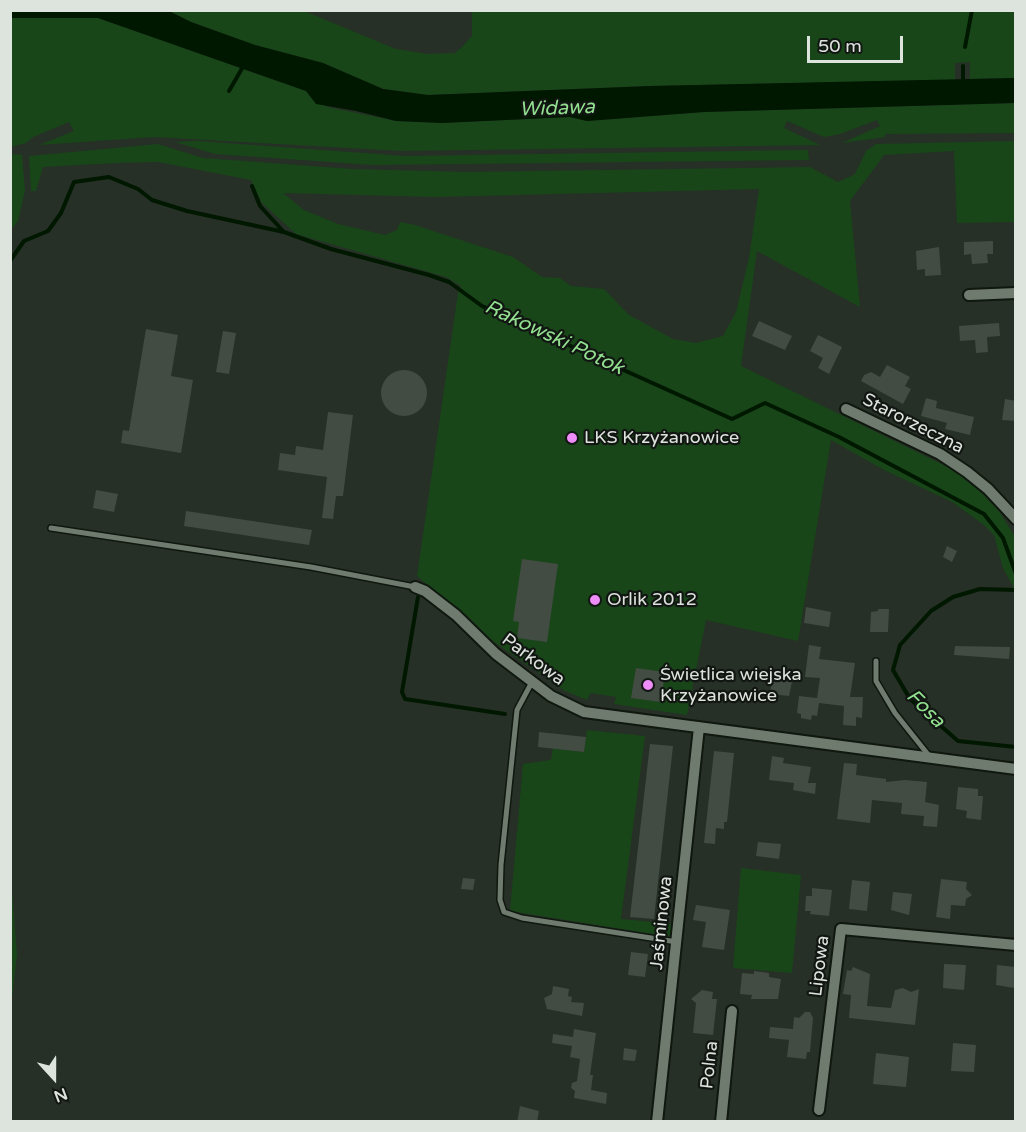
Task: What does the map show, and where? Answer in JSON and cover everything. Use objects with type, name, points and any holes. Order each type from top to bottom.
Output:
[{"type":"street","points":[[969,296],[1016,293]]},
{"type":"street","name":"Starorzeczna","points":[[846,409],[940,454],[967,472],[1016,519]]},
{"type":"street","name":"Parkowa","points":[[415,586],[456,615],[496,654],[532,682],[551,696],[584,712],[1016,769]]},
{"type":"street","name":"Jaśminowa","points":[[657,1122],[699,727]]},
{"type":"street","name":"Lipowa","points":[[819,1110],[841,930],[1016,945]]},
{"type":"street","name":"Polna","points":[[721,1122],[732,1011]]},
{"type":"lane","name":"Parkowa","points":[[51,528],[311,567],[415,586]]},
{"type":"lane","points":[[876,661],[876,681],[895,713],[931,759]]},
{"type":"lane","points":[[532,682],[518,710],[501,865],[500,900],[504,912],[522,918],[677,942]]},
{"type":"green space","points":[[169,11],[304,11],[396,49],[428,54],[455,53],[462,47],[472,36],[472,11],[1015,11],[1015,78],[970,79],[970,62],[955,63],[955,80],[650,86],[428,95],[383,89],[323,63],[255,45],[191,22]]},
{"type":"green space","points":[[10,18],[98,18],[306,91],[327,107],[396,121],[442,123],[570,117],[587,121],[704,112],[1015,103],[1015,133],[885,134],[885,137],[842,143],[880,126],[877,120],[840,134],[824,137],[787,121],[784,128],[820,145],[402,151],[154,137],[39,145],[74,131],[69,122],[33,137],[26,143],[11,147]]},
{"type":"green space","points":[[198,141],[405,156],[808,150],[809,160],[373,165],[215,154],[175,142]]},
{"type":"green space","points":[[1015,141],[1015,222],[957,223],[954,151],[884,155],[850,201],[860,307],[757,251],[741,366],[964,475],[999,511],[1015,537],[1015,590],[1003,568],[994,535],[984,525],[952,502],[884,470],[831,440],[798,641],[706,620],[687,715],[614,704],[616,697],[591,693],[587,700],[565,691],[484,635],[417,576],[458,293],[461,286],[446,277],[296,234],[262,203],[251,180],[158,162],[116,163],[43,167],[36,191],[31,191],[29,156],[158,144],[203,158],[352,169],[467,172],[810,167],[838,182],[855,174],[866,151],[876,144]],"holes":[[[759,189],[749,258],[736,312],[723,336],[696,343],[673,339],[629,315],[604,289],[571,286],[560,278],[542,277],[513,257],[415,225],[400,222],[397,230],[385,235],[338,224],[304,210],[283,193],[435,197]]]},
{"type":"green space","points":[[11,154],[22,155],[25,191],[18,221],[11,230]]},
{"type":"green space","points":[[587,730],[645,736],[621,919],[673,924],[671,937],[510,911],[523,764],[551,760],[553,748],[584,752]]},
{"type":"green space","points":[[741,868],[801,875],[792,973],[733,968]]},
{"type":"green space","points":[[11,879],[17,954],[10,1008]]},
{"type":"water","name":"Widawa","points":[[11,10],[169,11],[191,22],[255,45],[323,63],[383,89],[428,95],[650,86],[1015,78],[1015,103],[704,112],[587,121],[570,117],[442,123],[396,121],[316,104],[306,91],[98,18],[11,18]]},
{"type":"building","points":[[993,241],[993,254],[987,254],[988,263],[972,264],[971,254],[964,255],[964,242]]},
{"type":"building","points":[[939,247],[941,275],[925,276],[925,269],[917,270],[916,251]]},
{"type":"building","points":[[759,321],[792,336],[785,350],[752,336]]},
{"type":"building","points":[[999,323],[1000,336],[987,337],[988,352],[976,353],[975,340],[960,341],[959,326]]},
{"type":"building","points":[[146,329],[178,335],[171,376],[193,380],[181,453],[121,443],[123,430],[129,431]]},
{"type":"building","points":[[223,331],[236,333],[229,374],[216,372]]},
{"type":"building","points":[[818,335],[842,347],[829,374],[818,368],[823,358],[810,351]]},
{"type":"building","points":[[887,365],[910,377],[905,386],[911,389],[903,404],[861,381],[864,375],[871,372],[880,377]]},
{"type":"building","points":[[404,370],[420,377],[427,393],[420,409],[404,416],[388,409],[381,393],[388,377]]},
{"type":"building","points":[[926,398],[937,401],[936,408],[974,417],[970,435],[945,429],[947,423],[921,416]]},
{"type":"building","points":[[1005,399],[1016,401],[1016,421],[1002,420]]},
{"type":"building","points":[[328,412],[353,415],[343,496],[336,496],[333,519],[322,518],[327,477],[278,470],[280,453],[295,455],[296,446],[323,450]]},
{"type":"building","points":[[96,490],[118,494],[114,512],[93,508]]},
{"type":"building","points":[[186,511],[312,530],[309,545],[184,526]]},
{"type":"building","points":[[947,546],[957,551],[952,562],[943,557]]},
{"type":"building","points":[[522,559],[558,564],[547,642],[517,638],[519,622],[513,621]]},
{"type":"building","points":[[806,607],[831,612],[829,627],[804,623]]},
{"type":"building","points":[[878,609],[889,609],[888,632],[870,632],[871,612],[878,611]]},
{"type":"building","points":[[809,645],[821,647],[819,659],[855,663],[850,697],[863,697],[862,718],[856,717],[856,726],[843,725],[844,706],[819,703],[817,716],[812,715],[811,720],[801,718],[801,714],[797,713],[799,696],[817,698],[820,678],[805,677]]},
{"type":"building","points":[[955,646],[1010,647],[1009,659],[954,655]]},
{"type":"building","name":"Świetlica wiejska Krzyżanowice","points":[[636,668],[665,672],[661,702],[631,698]]},
{"type":"building","points":[[772,680],[792,682],[789,696],[770,694]]},
{"type":"building","points":[[539,732],[586,737],[584,752],[538,747]]},
{"type":"building","points":[[650,744],[673,746],[654,919],[630,917]]},
{"type":"building","points":[[714,751],[734,753],[727,822],[724,822],[724,829],[716,828],[715,844],[704,843]]},
{"type":"building","points":[[772,756],[784,758],[783,763],[811,767],[808,783],[816,783],[815,794],[793,790],[794,783],[769,780]]},
{"type":"building","points":[[844,763],[857,764],[856,775],[886,779],[886,782],[905,780],[927,782],[925,802],[939,805],[937,827],[923,826],[924,816],[901,814],[902,803],[872,800],[870,823],[837,819]]},
{"type":"building","points":[[958,787],[978,789],[978,796],[983,796],[981,820],[966,818],[967,811],[956,809]]},
{"type":"building","points":[[758,842],[781,844],[779,859],[756,856]]},
{"type":"building","points":[[463,878],[475,879],[473,890],[461,889]]},
{"type":"building","points":[[941,879],[967,882],[966,889],[972,895],[966,899],[965,906],[951,905],[950,919],[936,917]]},
{"type":"building","points":[[852,880],[870,882],[867,911],[849,909]]},
{"type":"building","points":[[812,888],[832,890],[829,916],[810,914],[811,911],[805,911],[806,896],[812,896]]},
{"type":"building","points":[[893,892],[912,894],[909,915],[891,910]]},
{"type":"building","points":[[696,905],[730,910],[724,950],[702,947],[706,922],[693,920]]},
{"type":"building","points":[[631,952],[648,954],[645,977],[628,975]]},
{"type":"building","points":[[944,964],[966,965],[964,990],[943,988]]},
{"type":"building","points":[[997,965],[1016,967],[1014,988],[996,985]]},
{"type":"building","points":[[853,967],[870,974],[867,1006],[891,1008],[895,990],[903,988],[911,992],[919,989],[915,1025],[849,1018],[851,995],[843,994],[847,970],[851,971]]},
{"type":"building","points":[[754,971],[769,973],[769,977],[781,979],[778,999],[751,999],[752,995],[740,994],[742,973],[754,974]]},
{"type":"building","points":[[553,986],[569,989],[568,996],[572,997],[571,1002],[584,1003],[582,1016],[547,1009],[544,998],[552,994]]},
{"type":"building","points":[[702,990],[713,992],[712,999],[717,999],[713,1035],[693,1033],[696,1003],[691,999]]},
{"type":"building","points":[[805,1012],[810,1012],[813,1018],[810,1052],[807,1052],[806,1059],[787,1057],[789,1040],[769,1038],[770,1027],[793,1029],[794,1017],[799,1018]]},
{"type":"building","points":[[574,1029],[596,1033],[590,1075],[593,1075],[591,1090],[607,1093],[606,1104],[574,1098],[575,1091],[571,1088],[572,1083],[577,1081],[580,1059],[570,1057],[572,1046],[552,1043],[553,1034],[573,1037]]},
{"type":"building","points":[[953,1043],[976,1045],[974,1072],[951,1071]]},
{"type":"building","points":[[624,1048],[637,1050],[635,1061],[623,1060]]},
{"type":"building","points":[[876,1053],[909,1057],[906,1087],[873,1084]]},
{"type":"building","points":[[520,1106],[539,1111],[537,1122],[517,1122]]},
{"type":"waterway","points":[[965,47],[972,10]]},
{"type":"waterway","points":[[229,91],[244,65]]},
{"type":"waterway","points":[[963,66],[963,83]]},
{"type":"waterway","name":"Rakowski Potok","points":[[10,261],[24,241],[48,231],[61,213],[74,182],[109,177],[138,189],[152,200],[187,211],[284,232],[331,249],[429,275],[449,282],[482,306],[732,419],[765,403],[839,437],[984,514],[1003,538],[1016,574]]},
{"type":"waterway","points":[[252,186],[260,206],[283,231]]},
{"type":"waterway","name":"Fosa","points":[[1016,590],[980,589],[953,597],[931,611],[900,645],[893,670],[910,699],[958,741],[1016,747]]},
{"type":"waterway","points":[[418,597],[402,692],[405,699],[505,714]]},
{"type":"waterway","points":[[10,963],[10,981]]},
{"type":"place","name":"LKS Krzyżanowice","points":[[572,438]]},
{"type":"place","name":"Orlik 2012","points":[[595,600]]},
{"type":"place","name":"Świetlica wiejska Krzyżanowice","points":[[648,685]]}]
